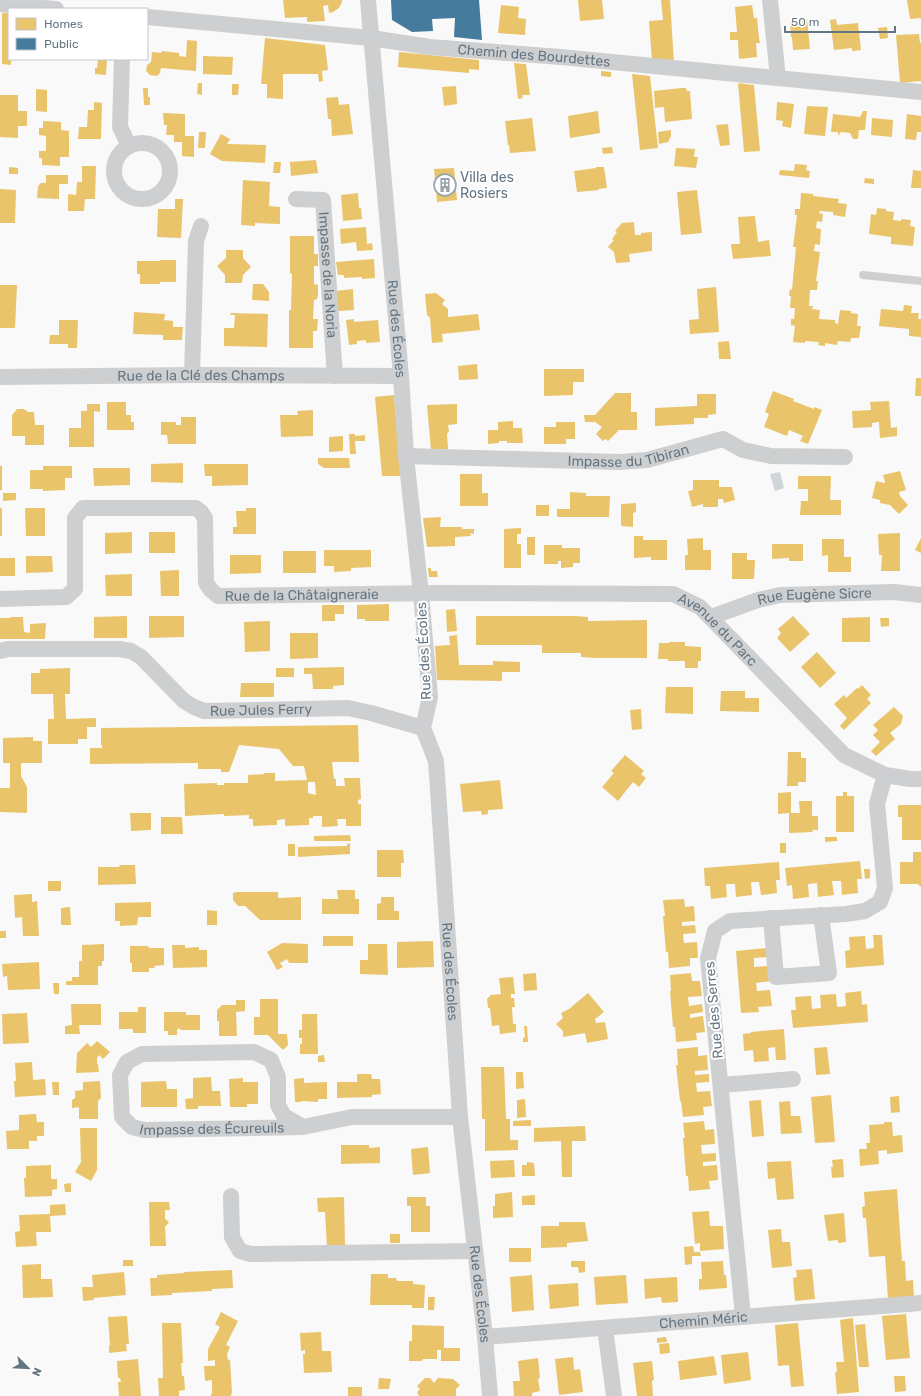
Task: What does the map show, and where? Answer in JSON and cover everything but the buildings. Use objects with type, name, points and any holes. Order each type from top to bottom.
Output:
[{"type":"street","name":"Rue des Écoles","points":[[368,0],[401,376],[406,456],[421,594],[430,697],[423,728],[436,761],[460,1117],[485,1337],[490,1396]]},
{"type":"street","points":[[770,0],[778,78]]},
{"type":"street","points":[[0,4],[45,8]]},
{"type":"street","name":"Chemin des Bourdettes","points":[[148,18],[372,38],[430,47],[554,57],[921,92]]},
{"type":"street","points":[[122,60],[120,127],[129,146]]},
{"type":"street","name":"Impasse de la Noria","points":[[296,199],[323,200],[335,376]]},
{"type":"street","points":[[192,375],[196,241],[201,226]]},
{"type":"street","name":"Rue de la Clé des Champs","points":[[0,377],[192,375],[401,376]]},
{"type":"street","name":"Impasse du Tibiran","points":[[406,456],[619,462],[647,460],[723,439],[743,450],[771,456],[845,457]]},
{"type":"street","name":"Rue de la Châtaigneraie","points":[[0,599],[66,597],[75,589],[75,518],[83,508],[196,508],[205,518],[206,583],[210,590],[218,596],[421,594]]},
{"type":"street","name":"Rue Eugène Sicre","points":[[711,617],[758,600],[780,595],[894,592],[921,595]]},
{"type":"street","name":"Avenue du Parc","points":[[421,594],[674,594],[700,607],[711,617],[844,755],[885,775],[910,779],[921,779]]},
{"type":"street","name":"Rue Jules Ferry","points":[[0,651],[8,649],[111,649],[131,651],[141,657],[184,701],[204,711],[348,708],[423,728]]},
{"type":"street","name":"Rue des Serres","points":[[743,1316],[708,958],[716,931],[730,921],[846,914],[865,911],[880,902],[885,888],[877,804],[885,775]]},
{"type":"street","points":[[771,918],[776,976],[829,973],[820,915]]},
{"type":"street","name":"Impasse des Écureuils","points":[[303,1127],[284,1116],[278,1105],[278,1077],[271,1060],[254,1052],[142,1054],[127,1062],[120,1075],[122,1117],[132,1127],[144,1130],[303,1127],[352,1117],[460,1117]]},
{"type":"street","points":[[721,1085],[793,1079]]},
{"type":"street","points":[[231,1196],[232,1237],[240,1251],[251,1254],[475,1251]]},
{"type":"street","name":"Chemin Méric","points":[[485,1337],[921,1303]]},
{"type":"street","points":[[605,1328],[614,1396]]},
{"type":"lane","points":[[863,275],[921,281]]},
{"type":"shaded area","points":[[780,472],[784,488],[775,491],[770,474]]},
{"type":"place","name":"Villa des Rosiers","points":[[445,185]]}]
